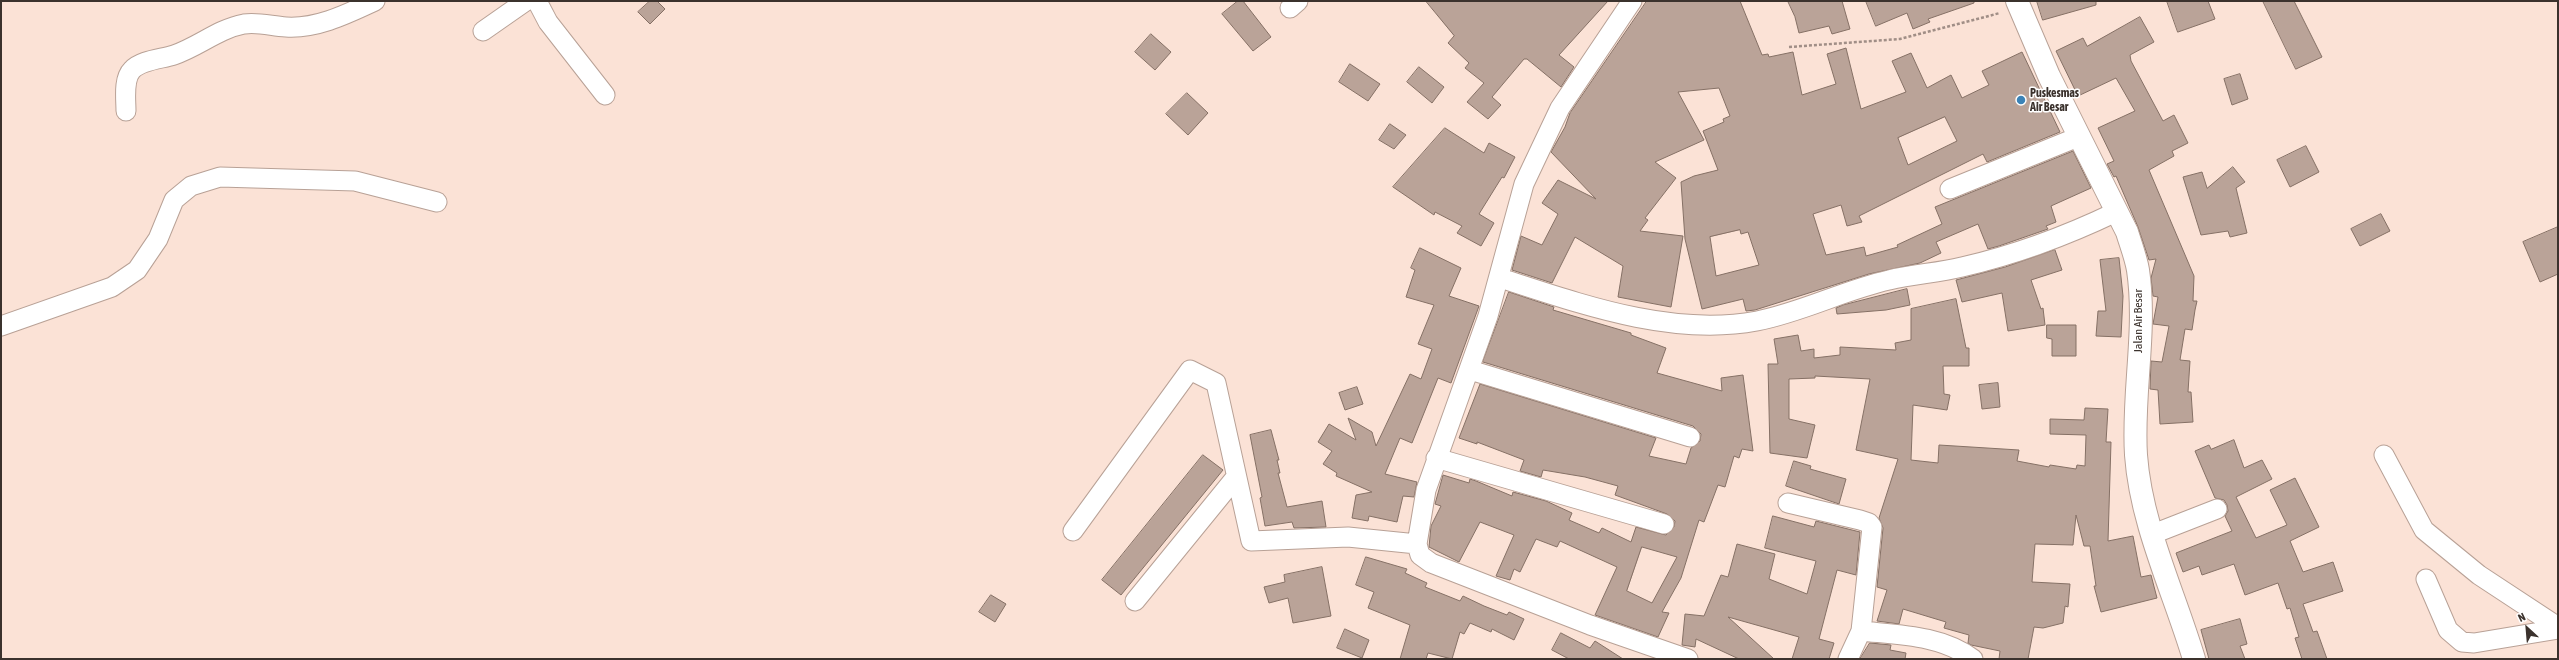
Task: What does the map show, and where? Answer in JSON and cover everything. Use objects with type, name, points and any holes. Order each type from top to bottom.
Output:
[{"type":"street","points":[[126,111],[127,77],[132,69],[143,64],[176,54],[214,35],[242,24],[262,22],[285,27],[308,27],[342,16],[375,1]]},
{"type":"street","points":[[483,31],[526,1]]},
{"type":"street","points":[[537,1],[548,22],[604,95]]},
{"type":"street","points":[[1632,1],[1584,70],[1547,134],[1524,184],[1500,278],[1470,370],[1436,458],[1426,490],[1417,544],[1420,555],[1431,563],[1590,625],[1688,659]]},
{"type":"street","name":"Jalan Air Besar","points":[[2019,4],[2078,137],[2127,232],[2138,270],[2140,307],[2136,456],[2142,497],[2194,659]]},
{"type":"street","points":[[1950,189],[2078,137]]},
{"type":"street","points":[[1,326],[112,287],[137,270],[158,239],[174,200],[191,186],[220,176],[355,181],[437,202]]},
{"type":"street","points":[[1500,278],[1548,294],[1618,313],[1698,324],[1736,324],[1785,314],[1876,283],[1962,268],[2023,249],[2088,225],[2116,212]]},
{"type":"street","points":[[1073,531],[1190,370],[1216,383],[1251,541],[1348,537],[1417,544]]},
{"type":"street","points":[[1470,370],[1690,437]]},
{"type":"street","points":[[2384,455],[2424,530],[2479,575],[2558,628]]},
{"type":"street","points":[[1436,458],[1664,524]]},
{"type":"street","points":[[1135,601],[1236,477]]},
{"type":"street","points":[[1788,503],[1860,520],[1872,528],[1861,631],[1848,659]]},
{"type":"street","points":[[2153,534],[2217,509]]},
{"type":"street","points":[[2426,579],[2448,630],[2462,642],[2474,643],[2558,628]]},
{"type":"street","points":[[1861,631],[1912,636],[1943,644],[1973,659]]},
{"type":"path","points":[[1789,47],[1900,39],[1941,30],[2019,4]]},
{"type":"building","points":[[650,1],[657,1],[665,9],[650,24],[638,12]]},
{"type":"building","points":[[1238,1],[1243,1],[1271,37],[1253,51],[1222,14]]},
{"type":"building","points":[[1426,1],[1608,1],[1559,55],[1574,67],[1561,87],[1527,59],[1524,59],[1492,97],[1501,105],[1488,119],[1467,102],[1484,83],[1465,68],[1469,63],[1448,43],[1454,36]]},
{"type":"building","points":[[1647,1],[1740,1],[1762,55],[1768,54],[1769,57],[1793,52],[1802,95],[1836,84],[1827,54],[1846,48],[1861,109],[1906,92],[1892,61],[1911,53],[1927,88],[1951,75],[1962,98],[1989,85],[1982,71],[2022,52],[2060,132],[1987,162],[1983,154],[1859,216],[1862,222],[1847,226],[1841,205],[1813,214],[1826,255],[1864,247],[1866,256],[1898,247],[1897,245],[1942,224],[1935,207],[2073,151],[2091,188],[2051,206],[2056,222],[2046,226],[2048,229],[1999,246],[1988,249],[1978,224],[1936,242],[1941,253],[1920,263],[1869,274],[1755,310],[1746,311],[1743,299],[1702,309],[1685,239],[1681,182],[1694,176],[1718,170],[1703,131],[1724,122],[1723,119],[1730,116],[1719,88],[1678,92],[1704,140],[1655,162],[1676,178],[1645,218],[1648,220],[1640,231],[1683,236],[1671,307],[1618,297],[1623,266],[1575,237],[1552,283],[1512,270],[1521,236],[1542,245],[1558,214],[1542,203],[1558,180],[1596,199],[1551,152],[1565,127],[1570,113]],"holes":[[[1945,117],[1957,141],[1908,165],[1898,138]],[[1740,230],[1741,234],[1748,232],[1759,265],[1716,276],[1710,237]]]},
{"type":"building","points":[[1788,1],[1842,1],[1850,29],[1832,34],[1829,26],[1799,33],[1795,17]]},
{"type":"building","points":[[1866,1],[1974,1],[1974,3],[1928,19],[1930,22],[1913,29],[1907,13],[1876,26]]},
{"type":"building","points":[[2037,1],[2096,1],[2096,5],[2043,20]]},
{"type":"building","points":[[2167,1],[2208,1],[2215,19],[2178,32]]},
{"type":"building","points":[[2263,1],[2294,1],[2322,57],[2296,69]]},
{"type":"building","points":[[2140,17],[2154,42],[2130,55],[2131,61],[2163,121],[2174,115],[2188,143],[2172,151],[2174,156],[2149,170],[2194,276],[2193,301],[2197,301],[2192,330],[2185,329],[2180,360],[2190,361],[2188,392],[2191,392],[2193,422],[2160,424],[2158,390],[2150,389],[2151,361],[2162,362],[2169,326],[2153,324],[2158,297],[2153,296],[2151,278],[2156,259],[2149,260],[2138,227],[2116,176],[2114,177],[2107,164],[2114,161],[2098,128],[2135,111],[2116,78],[2078,96],[2056,51],[2083,38],[2087,46]]},
{"type":"building","points":[[1151,34],[1171,52],[1155,70],[1135,52]]},
{"type":"building","points":[[1350,64],[1380,84],[1368,101],[1339,82]]},
{"type":"building","points":[[1419,67],[1444,87],[1432,103],[1407,82]]},
{"type":"building","points":[[2240,74],[2248,99],[2232,105],[2224,79]]},
{"type":"building","points":[[1187,93],[1208,113],[1188,135],[1166,114]]},
{"type":"building","points":[[1390,124],[1406,135],[1394,149],[1379,140]]},
{"type":"building","points":[[1445,128],[1484,153],[1489,143],[1515,157],[1504,178],[1502,177],[1479,214],[1494,223],[1481,246],[1457,233],[1462,226],[1435,212],[1434,215],[1393,187]]},
{"type":"building","points":[[2306,146],[2319,172],[2290,187],[2277,160]]},
{"type":"building","points":[[2233,167],[2245,182],[2236,188],[2247,233],[2230,237],[2228,231],[2201,235],[2183,177],[2202,172],[2207,188]]},
{"type":"building","points":[[2381,214],[2390,231],[2360,246],[2351,229]]},
{"type":"building","points":[[2558,227],[2558,274],[2540,282],[2523,242]]},
{"type":"building","points":[[1420,248],[1461,268],[1449,296],[1479,306],[1451,383],[1438,378],[1412,443],[1400,438],[1385,474],[1417,482],[1414,497],[1403,496],[1397,522],[1369,516],[1368,521],[1352,518],[1356,495],[1372,492],[1336,476],[1337,473],[1323,464],[1332,451],[1318,442],[1329,424],[1356,440],[1348,418],[1372,432],[1376,446],[1410,374],[1421,379],[1432,349],[1418,344],[1434,305],[1406,297],[1415,270],[1411,268]]},
{"type":"building","points":[[2055,250],[2062,270],[2031,280],[2041,309],[2043,308],[2045,325],[2008,331],[2002,293],[1962,302],[1956,280],[2005,267]]},
{"type":"building","points":[[2119,258],[2123,296],[2121,337],[2096,336],[2098,311],[2106,311],[2100,260]]},
{"type":"building","points":[[1907,289],[1910,305],[1886,310],[1837,314],[1836,308],[1843,305]]},
{"type":"building","points":[[1509,292],[1554,307],[1553,310],[1631,333],[1631,335],[1666,348],[1657,373],[1722,391],[1721,378],[1743,375],[1753,451],[1742,449],[1739,458],[1734,456],[1725,487],[1718,485],[1704,522],[1699,520],[1681,578],[1662,612],[1669,613],[1658,637],[1595,615],[1617,567],[1560,541],[1557,547],[1536,539],[1520,572],[1514,569],[1510,580],[1496,576],[1514,535],[1480,522],[1459,562],[1429,547],[1431,526],[1441,506],[1435,504],[1443,475],[1469,483],[1470,479],[1512,496],[1513,492],[1546,501],[1572,513],[1569,520],[1599,533],[1602,528],[1631,542],[1636,527],[1666,535],[1674,527],[1675,521],[1667,514],[1615,495],[1618,486],[1585,477],[1543,470],[1541,477],[1520,471],[1524,460],[1477,442],[1477,444],[1459,438],[1480,384],[1656,438],[1649,456],[1686,464],[1691,448],[1700,441],[1701,434],[1693,426],[1483,362]],"holes":[[[1642,547],[1677,557],[1652,603],[1627,591]]]},
{"type":"building","points":[[1956,299],[1966,348],[1969,348],[1969,366],[1943,366],[1944,394],[1950,395],[1947,410],[1913,405],[1911,460],[1938,463],[1939,445],[2019,450],[2017,461],[2049,467],[2050,465],[2076,469],[2077,465],[2085,466],[2086,435],[2050,434],[2050,419],[2084,420],[2085,408],[2108,409],[2106,442],[2111,442],[2108,541],[2133,536],[2141,577],[2151,575],[2157,598],[2101,612],[2094,586],[2096,586],[2090,546],[2084,546],[2076,515],[2073,545],[2035,544],[2032,582],[2070,584],[2068,607],[2065,606],[2063,623],[2043,628],[2034,627],[2028,659],[1999,659],[2000,651],[1971,645],[1968,643],[1969,635],[1944,628],[1946,622],[1903,609],[1899,624],[1877,621],[1887,590],[1877,587],[1883,528],[1879,518],[1898,459],[1856,450],[1870,379],[1815,376],[1815,378],[1789,379],[1789,419],[1815,425],[1807,458],[1770,453],[1768,364],[1778,364],[1774,339],[1798,335],[1801,351],[1814,349],[1814,358],[1840,355],[1840,347],[1896,350],[1895,343],[1911,340],[1911,309]]},
{"type":"building","points":[[2047,325],[2076,325],[2076,356],[2052,356],[2052,339],[2047,338]]},
{"type":"building","points":[[1998,383],[2000,407],[1982,409],[1979,385]]},
{"type":"building","points":[[1357,387],[1363,404],[1345,410],[1339,393]]},
{"type":"building","points":[[1271,430],[1279,460],[1277,460],[1280,473],[1278,473],[1287,507],[1322,501],[1326,527],[1294,528],[1292,522],[1265,526],[1260,498],[1262,497],[1250,435]]},
{"type":"building","points":[[2234,440],[2244,468],[2262,460],[2272,479],[2236,497],[2256,538],[2287,525],[2270,490],[2295,478],[2319,527],[2290,541],[2303,572],[2333,562],[2343,591],[2303,604],[2313,632],[2317,631],[2327,659],[2302,659],[2295,638],[2299,637],[2290,608],[2287,609],[2278,583],[2245,595],[2234,564],[2202,575],[2199,566],[2183,572],[2176,553],[2232,531],[2225,516],[2228,511],[2227,505],[2224,500],[2215,498],[2195,451],[2209,445],[2211,449]]},
{"type":"building","points":[[1203,455],[1223,470],[1121,595],[1102,580]]},
{"type":"building","points":[[1794,461],[1811,466],[1810,469],[1846,479],[1839,504],[1786,486]]},
{"type":"building","points":[[1773,516],[1814,527],[1816,521],[1860,532],[1856,575],[1837,570],[1819,639],[1834,643],[1829,659],[1792,659],[1799,637],[1728,617],[1774,659],[1739,659],[1696,639],[1695,647],[1682,645],[1685,614],[1704,616],[1721,575],[1728,577],[1737,544],[1775,554],[1769,579],[1807,594],[1816,561],[1765,548]]},
{"type":"building","points":[[1366,557],[1407,569],[1405,573],[1427,583],[1425,587],[1460,601],[1463,596],[1507,615],[1509,612],[1524,619],[1514,640],[1492,629],[1491,632],[1470,623],[1464,634],[1460,632],[1452,659],[1428,653],[1426,659],[1400,659],[1410,625],[1368,608],[1374,592],[1356,585]]},
{"type":"building","points":[[1322,567],[1331,616],[1293,623],[1288,598],[1269,603],[1264,587],[1285,582],[1284,575]]},
{"type":"building","points":[[991,595],[1006,604],[995,622],[979,612]]},
{"type":"building","points":[[2240,619],[2247,644],[2240,646],[2245,659],[2209,659],[2201,630]]},
{"type":"building","points":[[1345,629],[1369,640],[1362,658],[1337,648]]},
{"type":"building","points":[[1561,633],[1590,648],[1595,641],[1623,659],[1569,659],[1552,650]]},
{"type":"building","points":[[1870,643],[1891,645],[1890,650],[1906,653],[1905,659],[1860,659]]},
{"type":"place","name":"Puskesmas Air Besar","points":[[2021,100]]}]
